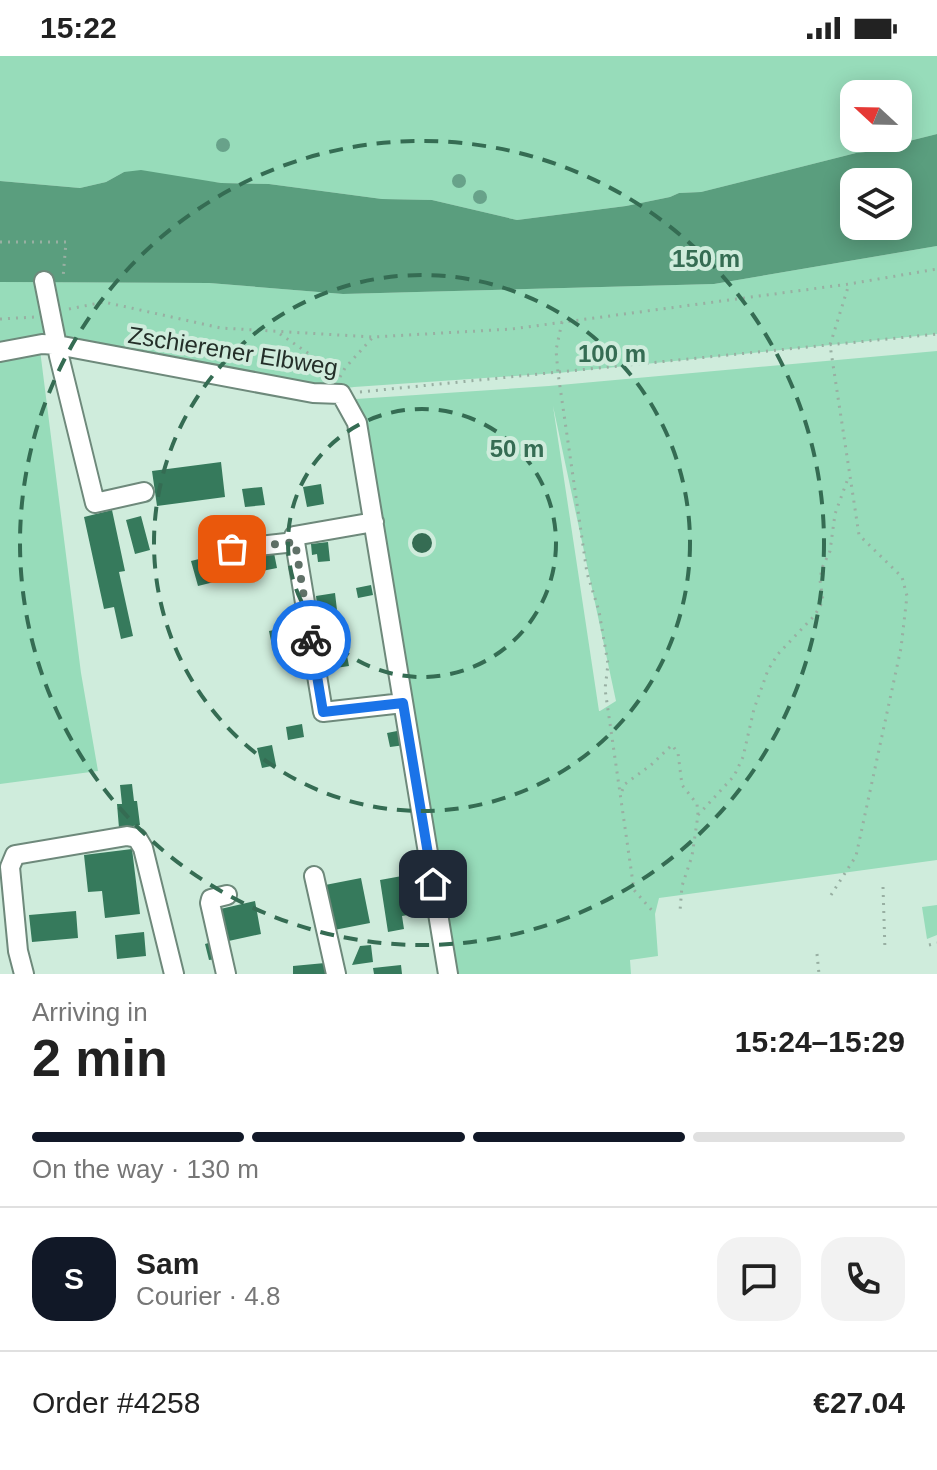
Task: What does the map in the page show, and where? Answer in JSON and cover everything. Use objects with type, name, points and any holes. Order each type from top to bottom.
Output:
[{"type":"street","points":[[53,284],[52,316],[57,345],[95,503],[144,492]]},
{"type":"street","name":"Zschierener Elbweg","points":[[0,352],[42,344],[57,345],[313,393],[341,394]]},
{"type":"street","points":[[341,394],[357,423],[448,974]]},
{"type":"street","points":[[374,522],[294,536],[323,712],[403,703]]},
{"type":"street","points":[[232,549],[295,542]]},
{"type":"street","points":[[24,974],[18,951],[10,867],[15,855],[127,836],[137,838],[143,848],[174,974]]},
{"type":"street","points":[[314,876],[336,974]]},
{"type":"street","points":[[226,974],[210,903],[211,899],[227,895]]},
{"type":"path","points":[[0,242],[66,242],[53,284]]},
{"type":"path","points":[[0,319],[52,316],[71,308],[104,302],[221,328],[373,337],[512,329],[849,284],[937,269]]},
{"type":"path","points":[[831,895],[856,856],[901,648],[907,596],[902,577],[859,535],[848,477],[830,345],[849,284]]},
{"type":"path","points":[[563,321],[556,350],[558,373],[587,573],[599,611],[608,664],[605,689],[634,890],[655,914]]},
{"type":"path","points":[[279,333],[327,366],[339,381],[345,368],[373,337]]},
{"type":"path","name":"Zschierener Elbweg","points":[[341,394],[937,334]]},
{"type":"path","points":[[698,815],[734,776],[743,757],[754,709],[768,670],[778,654],[815,615],[823,601],[822,568],[830,551],[835,514],[848,477]]},
{"type":"path","points":[[620,794],[625,784],[672,745],[678,753],[682,785],[697,804],[698,815],[692,856],[682,886],[680,911]]},
{"type":"path","points":[[883,887],[885,951]]},
{"type":"path","points":[[929,945],[937,943]]},
{"type":"path","points":[[817,954],[819,974]]},
{"type":"shaded area","points":[[0,56],[937,56],[937,134],[912,140],[912,80],[840,80],[840,152],[866,152],[701,192],[679,193],[626,206],[517,220],[432,200],[382,199],[269,184],[221,183],[124,172],[106,182],[80,188],[0,181]]},
{"type":"shaded area","points":[[937,134],[937,246],[714,284],[343,294],[209,283],[0,282],[0,181],[80,188],[106,182],[124,172],[141,170],[221,183],[269,184],[382,199],[432,200],[517,220],[626,206],[679,193],[701,192],[856,153],[912,152],[912,140]]},
{"type":"shaded area","points":[[937,246],[937,334],[558,373],[354,387],[313,393],[50,340],[0,349],[0,282],[209,283],[343,294],[714,284]]},
{"type":"shaded area","points":[[40,350],[81,673],[98,771],[0,784],[0,358]]},
{"type":"shaded area","points":[[937,351],[937,860],[659,898],[655,914],[658,956],[630,960],[631,974],[454,974],[356,399],[549,386]],"holes":[[[553,406],[616,701],[599,711]]]},
{"type":"shaded area","points":[[937,905],[937,935],[927,939],[922,907]]},
{"type":"building","points":[[221,462],[225,497],[157,506],[152,471]]},
{"type":"building","points":[[321,484],[324,504],[307,507],[303,487]]},
{"type":"building","points":[[262,487],[265,505],[245,507],[242,489]]},
{"type":"building","points":[[112,510],[125,571],[119,572],[133,636],[121,639],[114,607],[104,609],[84,517]]},
{"type":"building","points":[[141,516],[150,550],[135,554],[126,520]]},
{"type":"building","points":[[328,542],[330,561],[318,562],[317,554],[312,555],[311,544]]},
{"type":"building","points":[[274,553],[277,568],[257,572],[255,556]]},
{"type":"building","points":[[215,555],[222,580],[198,586],[191,561]]},
{"type":"building","points":[[371,585],[373,595],[358,598],[356,588]]},
{"type":"building","points":[[335,593],[337,610],[318,613],[316,596]]},
{"type":"building","points":[[289,627],[293,647],[273,651],[269,631]]},
{"type":"building","points":[[346,650],[349,666],[329,669],[327,653]]},
{"type":"building","points":[[302,724],[304,737],[288,740],[286,727]]},
{"type":"building","points":[[402,730],[405,745],[390,747],[387,733]]},
{"type":"building","points":[[272,745],[276,765],[262,768],[257,748]]},
{"type":"building","points":[[132,784],[140,825],[119,828],[117,804],[122,804],[120,785]]},
{"type":"building","points":[[132,849],[140,914],[105,918],[102,891],[88,892],[84,855]]},
{"type":"building","points":[[413,874],[419,913],[402,916],[404,929],[388,932],[380,880]]},
{"type":"building","points":[[361,878],[370,923],[329,931],[320,886]]},
{"type":"building","points":[[255,901],[261,934],[224,942],[216,910]]},
{"type":"building","points":[[76,911],[78,938],[32,942],[29,915]]},
{"type":"building","points":[[144,932],[146,956],[117,959],[115,935]]},
{"type":"building","points":[[212,942],[217,959],[209,960],[205,944]]},
{"type":"building","points":[[371,945],[373,962],[352,965],[360,946]]},
{"type":"building","points":[[325,963],[327,974],[293,974],[293,966]]},
{"type":"building","points":[[401,965],[402,974],[374,974],[373,968]]},
{"type":"way so far","points":[[232,549],[295,542],[311,640]]},
{"type":"route","points":[[311,640],[323,712],[403,703],[433,884]]}]
